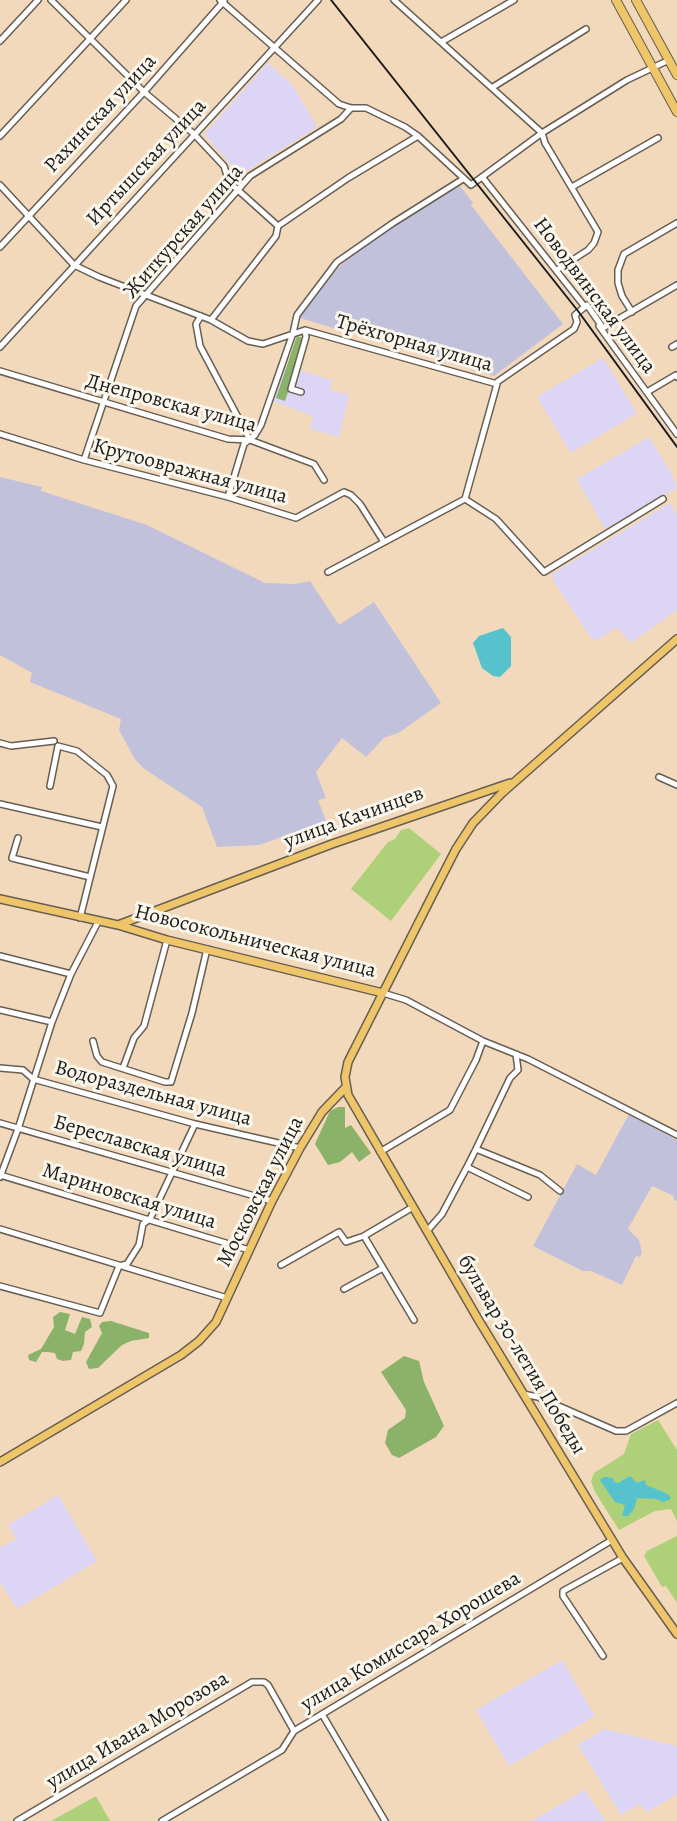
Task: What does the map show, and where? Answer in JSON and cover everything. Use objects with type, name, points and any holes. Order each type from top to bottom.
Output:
[{"type":"highway","points":[[616,0],[677,111]]},
{"type":"highway","points":[[636,0],[677,75]]},
{"type":"main road","points":[[668,60],[677,55]]},
{"type":"main road","name":"улица Качинцев","points":[[0,899],[118,925],[332,844],[517,781],[677,639]]},
{"type":"main road","points":[[346,1087],[348,1062],[456,849],[486,808],[517,781]]},
{"type":"main road","name":"Новосокольническая улица","points":[[118,925],[167,940],[383,993]]},
{"type":"main road","name":"Московская улица","points":[[0,1462],[181,1355],[199,1341],[216,1322],[272,1201],[300,1148],[322,1112],[346,1087]]},
{"type":"main road","name":"бульвар 30-летия Победы","points":[[346,1087],[380,1152],[523,1394],[623,1558],[657,1609],[677,1633]]},
{"type":"street","points":[[0,41],[38,0]]},
{"type":"street","points":[[51,0],[144,92],[194,134],[224,166],[229,182],[278,226]]},
{"type":"street","points":[[0,136],[126,0]]},
{"type":"street","name":"Иртышская улица","points":[[0,347],[318,0]]},
{"type":"street","points":[[394,0],[443,41],[542,133],[545,143],[598,232],[588,250],[557,270]]},
{"type":"street","points":[[443,41],[513,0]]},
{"type":"street","points":[[222,1],[339,104],[379,113],[418,136],[471,185],[542,133],[652,66],[668,60]]},
{"type":"street","name":"Рахинская улица","points":[[0,247],[144,92],[222,1]]},
{"type":"street","points":[[493,87],[586,29]]},
{"type":"street","name":"Житкурская улица","points":[[83,460],[105,404],[136,306],[250,176],[341,119],[351,108]]},
{"type":"street","points":[[211,320],[276,236],[278,226],[348,178],[418,136]]},
{"type":"street","points":[[572,187],[658,138]]},
{"type":"street","name":"Новодвинская улица","points":[[483,178],[557,270],[677,434]]},
{"type":"street","points":[[228,497],[244,444],[255,435],[261,425],[297,314],[337,262],[463,179]]},
{"type":"street","points":[[0,185],[74,265]]},
{"type":"street","points":[[632,312],[618,283],[618,270],[624,254],[677,223]]},
{"type":"street","name":"Трёхгорная улица","points":[[74,265],[211,320],[248,341],[263,344],[305,330],[497,384],[574,329],[577,322],[575,315],[585,307]]},
{"type":"street","points":[[585,307],[587,305],[603,328],[677,285]]},
{"type":"street","points":[[201,316],[196,324],[200,346],[250,440]]},
{"type":"street","points":[[301,392],[291,389],[306,337],[305,330]]},
{"type":"street","name":"Днепровская улица","points":[[0,371],[228,439],[250,440],[314,464],[324,480]]},
{"type":"street","points":[[647,392],[676,374],[677,377]]},
{"type":"street","points":[[328,572],[465,499],[497,384]]},
{"type":"street","name":"Крутоовражная улица","points":[[0,434],[83,460],[228,497],[296,518],[344,492],[360,504],[384,542]]},
{"type":"street","points":[[465,499],[496,519],[544,572],[663,499]]},
{"type":"street","points":[[0,743],[11,746],[54,741]]},
{"type":"street","points":[[50,786],[58,746],[77,751],[107,775],[113,786],[80,918]]},
{"type":"street","points":[[659,777],[677,785]]},
{"type":"street","points":[[0,804],[102,827]]},
{"type":"street","points":[[18,838],[12,858],[90,877]]},
{"type":"street","points":[[0,1176],[52,1022],[71,974],[98,922]]},
{"type":"street","points":[[123,1068],[134,1038],[144,1026],[167,940]]},
{"type":"street","points":[[93,1041],[97,1056],[102,1062],[165,1082],[172,1080],[207,949]]},
{"type":"street","points":[[0,956],[71,974]]},
{"type":"street","points":[[383,993],[405,1000],[677,1135]]},
{"type":"street","points":[[0,1010],[52,1022]]},
{"type":"street","points":[[380,1152],[450,1111],[483,1041]]},
{"type":"street","points":[[427,1231],[442,1214],[510,1078],[517,1070],[516,1054]]},
{"type":"street","name":"Водораздельная улица","points":[[0,1068],[23,1070],[33,1079],[195,1124],[300,1148]]},
{"type":"street","name":"Береславская улица","points":[[0,1123],[272,1201]]},
{"type":"street","points":[[119,1266],[127,1264],[139,1245],[143,1224],[150,1219],[195,1124]]},
{"type":"street","points":[[476,1149],[540,1175],[560,1191]]},
{"type":"street","points":[[467,1167],[528,1197]]},
{"type":"street","name":"Мариновская улица","points":[[0,1176],[249,1250]]},
{"type":"street","points":[[281,1265],[338,1232],[346,1242],[364,1236],[413,1207]]},
{"type":"street","points":[[0,1229],[227,1298]]},
{"type":"street","points":[[364,1236],[414,1320]]},
{"type":"street","points":[[0,1286],[100,1313],[119,1266]]},
{"type":"street","points":[[344,1289],[383,1268]]},
{"type":"street","points":[[523,1394],[538,1397],[617,1431],[626,1431],[677,1403]]},
{"type":"street","name":"улица Комиссара Хорошева","points":[[162,1821],[282,1750],[294,1731],[612,1540]]},
{"type":"street","points":[[603,1656],[563,1596],[563,1591],[623,1558]]},
{"type":"street","name":"улица Ивана Морозова","points":[[17,1821],[252,1682],[264,1682],[268,1685],[294,1731]]},
{"type":"street","points":[[322,1714],[385,1821]]},
{"type":"shaded area","points":[[268,63],[293,86],[317,127],[240,175],[204,134]]},
{"type":"shaded area","points":[[460,186],[473,203],[471,205],[563,324],[494,376],[300,318],[337,269],[353,254],[393,225]]},
{"type":"shaded area","points":[[603,358],[637,413],[571,453],[537,397]]},
{"type":"shaded area","points":[[285,366],[332,380],[330,390],[349,395],[339,437],[310,429],[313,416],[273,401]]},
{"type":"shaded area","points":[[649,437],[677,488],[605,529],[577,479]]},
{"type":"shaded area","points":[[0,477],[42,487],[41,491],[147,525],[265,583],[295,584],[310,581],[339,625],[374,602],[441,703],[400,732],[384,738],[366,757],[342,738],[316,772],[326,798],[318,800],[326,821],[259,845],[217,847],[202,807],[143,768],[134,758],[119,730],[121,719],[30,682],[32,673],[0,655]]},
{"type":"shaded area","points":[[670,503],[677,515],[677,610],[631,643],[617,627],[598,640],[591,638],[554,582],[552,574]]},
{"type":"shaded area","points":[[629,1114],[677,1140],[677,1201],[673,1199],[674,1196],[652,1186],[628,1229],[639,1240],[642,1252],[640,1257],[636,1256],[622,1285],[591,1271],[583,1271],[533,1246],[577,1164],[596,1175]]},
{"type":"shaded area","points":[[58,1495],[97,1561],[17,1609],[0,1582],[0,1548],[16,1539],[8,1525]]},
{"type":"shaded area","points":[[562,1660],[595,1716],[509,1766],[476,1710]]},
{"type":"shaded area","points":[[604,1729],[677,1746],[677,1794],[648,1812],[639,1804],[621,1815],[578,1745]]},
{"type":"shaded area","points":[[585,1790],[605,1821],[532,1821]]},
{"type":"green space","points":[[297,336],[305,339],[285,401],[276,398]]},
{"type":"green space","points":[[409,828],[441,854],[391,921],[351,889],[388,842],[395,839],[401,830]]},
{"type":"green space","points":[[345,1107],[345,1128],[351,1125],[371,1153],[359,1162],[352,1152],[340,1162],[328,1165],[315,1144],[330,1111]]},
{"type":"green space","points":[[60,1312],[70,1314],[65,1330],[75,1334],[82,1317],[90,1319],[92,1327],[85,1332],[81,1351],[73,1352],[71,1360],[63,1361],[57,1359],[55,1353],[42,1352],[36,1362],[29,1360],[28,1355],[41,1349],[54,1327],[53,1317]]},
{"type":"green space","points":[[111,1321],[149,1333],[149,1338],[122,1345],[98,1368],[89,1369],[86,1362],[102,1333],[99,1326],[102,1322]]},
{"type":"green space","points":[[404,1356],[419,1361],[424,1382],[444,1426],[436,1437],[399,1458],[392,1455],[385,1443],[388,1430],[405,1418],[406,1410],[381,1372]]},
{"type":"green space","points":[[658,1420],[677,1450],[677,1521],[671,1509],[655,1511],[619,1530],[591,1481],[594,1473],[624,1454],[631,1434]]},
{"type":"green space","points":[[677,1536],[677,1603],[666,1586],[662,1587],[644,1556],[647,1551]]},
{"type":"green space","points":[[96,1796],[110,1821],[51,1821]]},
{"type":"water","points":[[503,628],[511,637],[511,666],[500,677],[493,676],[482,668],[473,643],[479,636]]},
{"type":"water","points":[[630,1476],[637,1483],[645,1480],[646,1485],[668,1494],[671,1499],[663,1502],[637,1498],[634,1509],[628,1516],[622,1516],[625,1505],[615,1502],[600,1480],[604,1477],[613,1478],[614,1482],[618,1483]]},
{"type":"tram line","points":[[331,0],[578,311],[677,447]]}]
